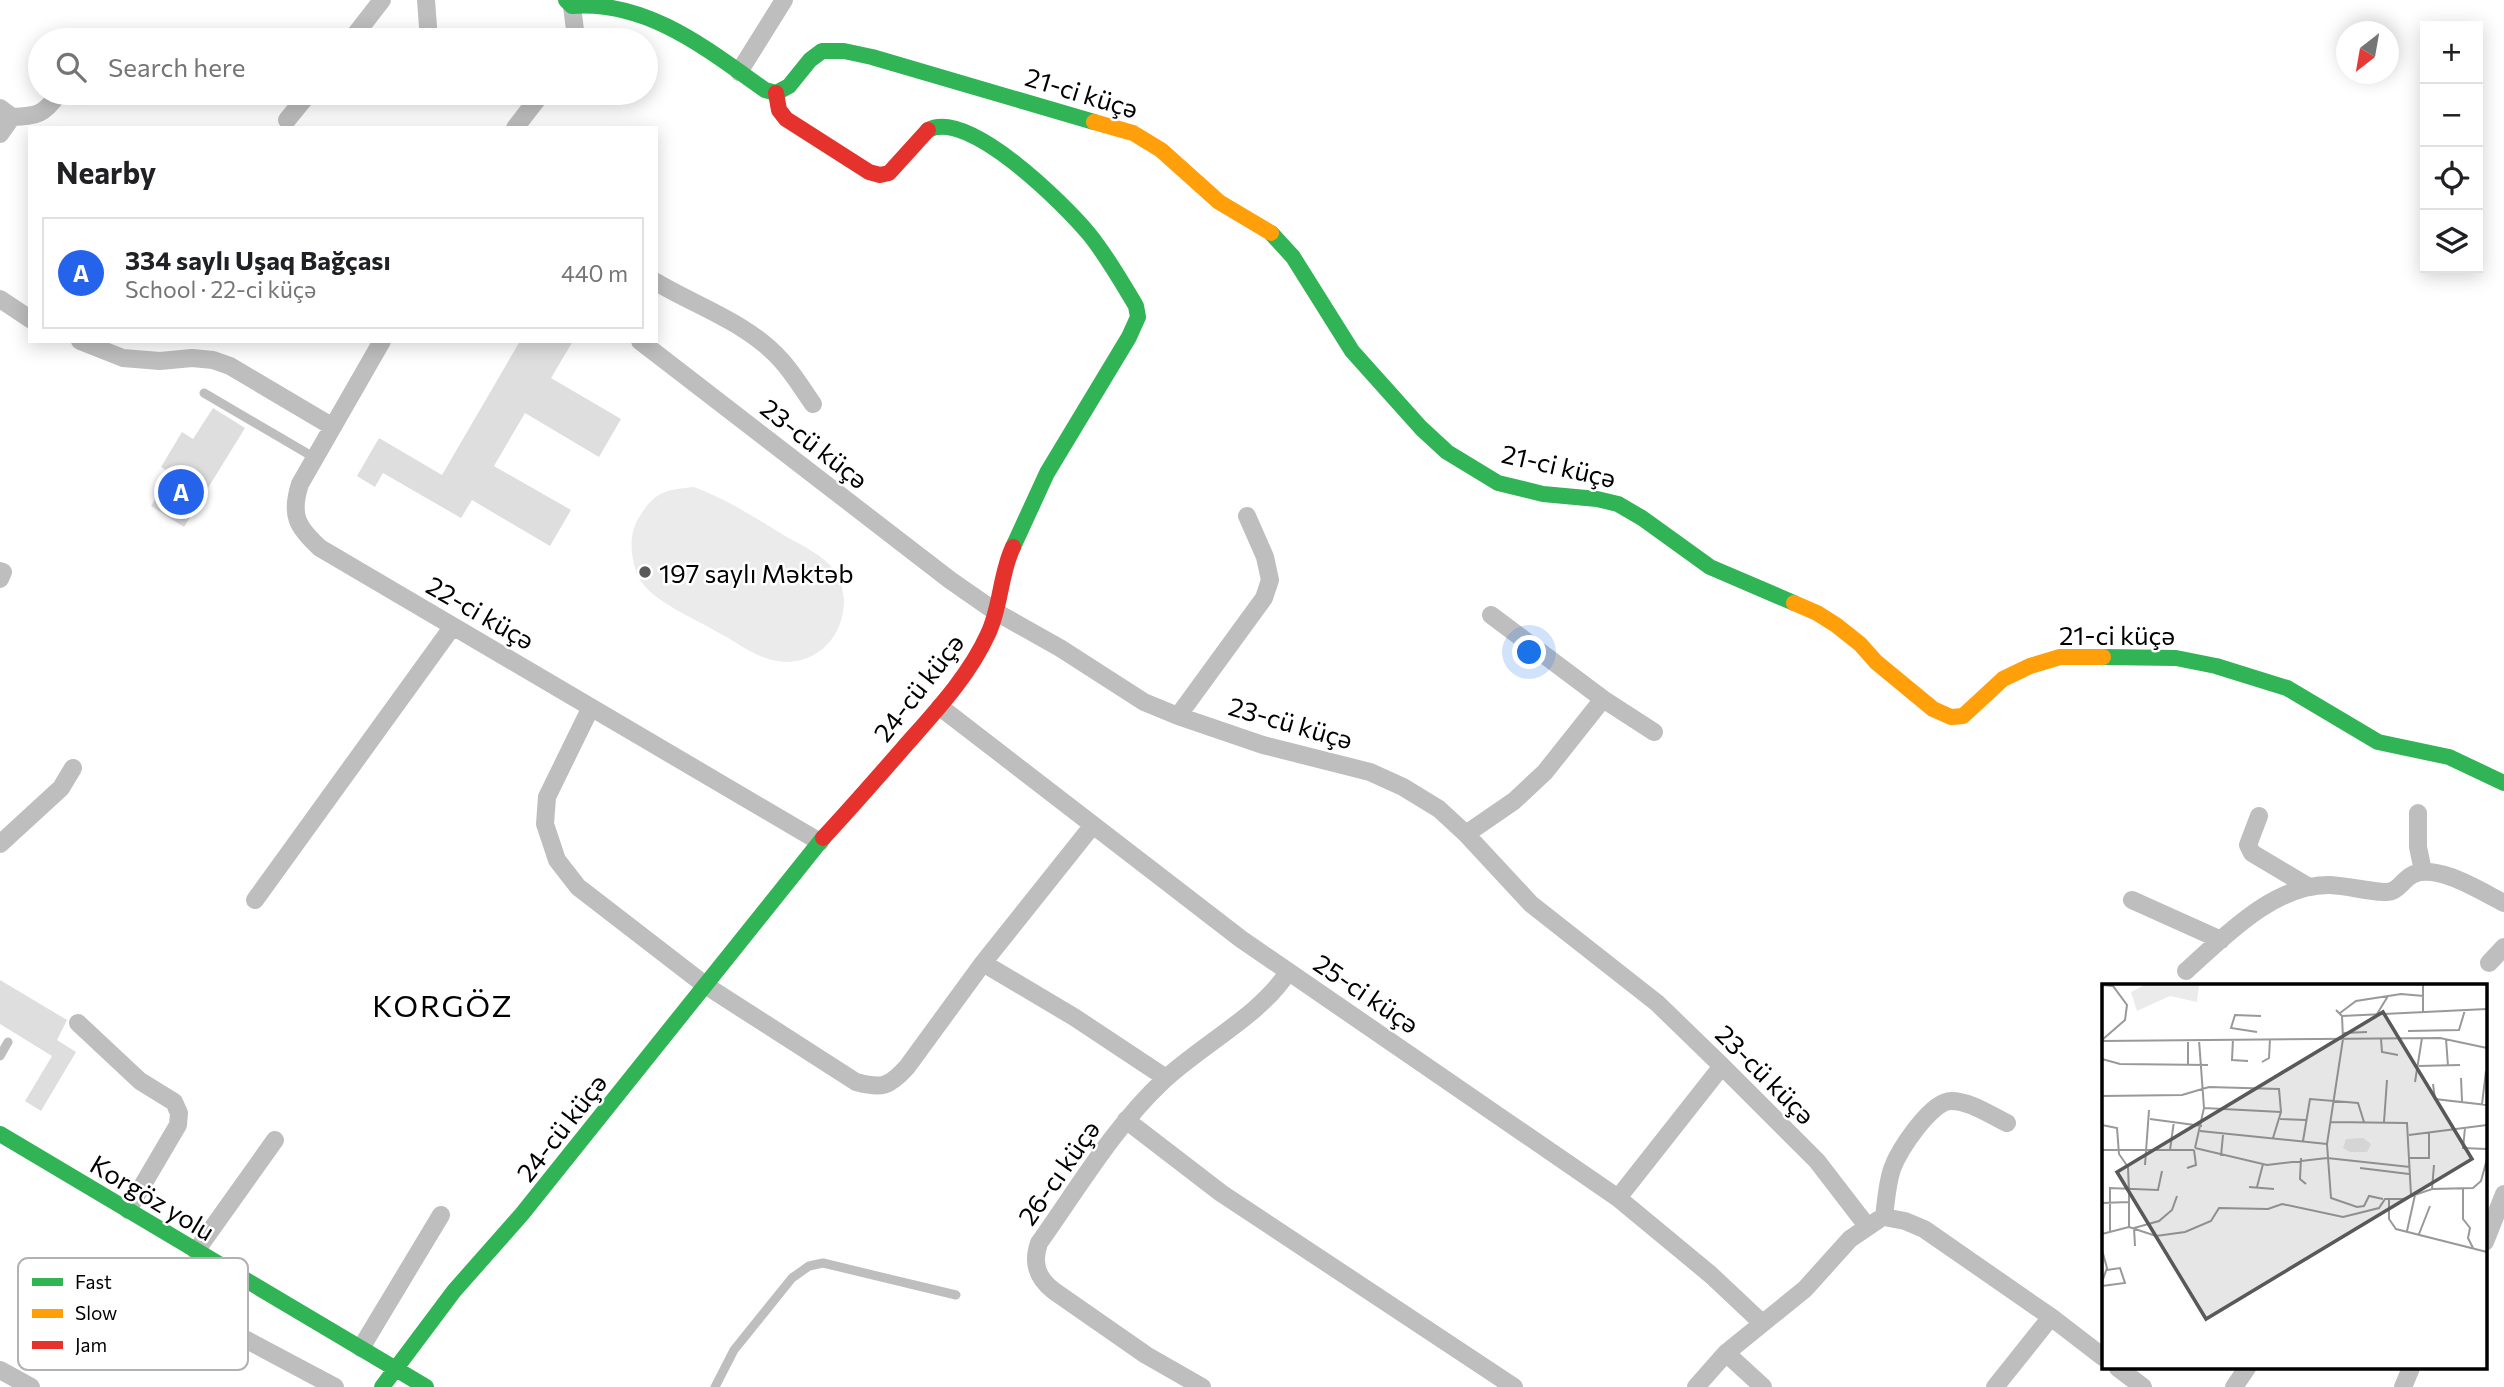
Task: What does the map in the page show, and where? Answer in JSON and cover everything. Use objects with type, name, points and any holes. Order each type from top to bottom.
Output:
[{"type":"street","points":[[360,28],[382,0]]},
{"type":"street","points":[[426,0],[428,28]]},
{"type":"street","points":[[739,72],[784,0]]},
{"type":"street","points":[[575,28],[569,3],[603,5],[639,14],[675,30],[765,90],[776,93]]},
{"type":"street","name":"21-ci küçə","points":[[776,93],[789,86],[810,60],[822,51],[844,51],[1133,133],[1161,150],[1219,202],[1276,236],[1293,257],[1352,351],[1421,428],[1447,452],[1498,483],[1543,494],[1597,499],[1618,504],[1710,567],[1817,613],[1836,625],[1860,644],[1893,677],[1934,709],[1951,717],[1963,716],[2003,679],[2030,666],[2060,657],[2176,658],[2216,666],[2287,688],[2378,742],[2448,756],[2473,765],[2504,783]]},
{"type":"street","name":"24-cü küçə","points":[[382,1387],[454,1291],[522,1214],[820,842],[940,707],[989,633],[1007,559],[1047,473],[1129,337],[1138,317],[1136,306],[1090,234],[1038,180],[996,149],[944,125],[930,128],[890,173],[880,175],[869,172],[786,119],[779,110],[776,93]]},
{"type":"street","points":[[0,134],[6,112],[36,116],[48,105]]},
{"type":"street","points":[[287,120],[299,105]]},
{"type":"street","points":[[517,126],[533,105]]},
{"type":"street","points":[[658,283],[739,326],[768,347],[782,361],[813,404]]},
{"type":"street","points":[[0,299],[28,318]]},
{"type":"street","points":[[84,343],[123,358],[160,361],[193,350],[230,366],[333,427]]},
{"type":"street","name":"22-ci küçə","points":[[381,343],[300,484],[294,502],[297,522],[305,535],[320,548],[820,842]]},
{"type":"street","name":"23-cü küçə","points":[[643,343],[950,580],[996,612],[1060,648],[1144,702],[1263,745],[1370,772],[1403,787],[1438,809],[1466,834],[1531,904],[1657,1003],[1722,1066],[1817,1161],[1867,1226]]},
{"type":"street","points":[[1178,716],[1264,598],[1270,580],[1265,556],[1247,516]]},
{"type":"street","points":[[1491,615],[1603,699],[1654,732]]},
{"type":"street","points":[[255,900],[453,626]]},
{"type":"street","points":[[1466,834],[1514,801],[1545,772],[1603,699]]},
{"type":"street","points":[[591,707],[547,797],[545,824],[558,860],[578,887],[705,985],[856,1082],[883,1087],[896,1079],[983,963],[1093,825]]},
{"type":"street","name":"25-ci küçə","points":[[940,707],[1241,939],[1618,1198],[1719,1282],[1762,1323]]},
{"type":"street","points":[[0,844],[61,788],[73,768]]},
{"type":"street","points":[[2418,813],[2417,847],[2423,872]]},
{"type":"street","points":[[2259,816],[2248,845],[2252,853],[2309,887]]},
{"type":"street","points":[[2186,971],[2266,906],[2309,887],[2330,885],[2387,892],[2397,889],[2411,875],[2423,872],[2444,874],[2504,903]]},
{"type":"street","points":[[2132,900],[2221,940]]},
{"type":"street","points":[[2489,963],[2504,947]]},
{"type":"street","points":[[983,963],[1062,1010],[1166,1078]]},
{"type":"street","name":"26-cı küçə","points":[[1202,1387],[1146,1355],[1042,1282],[1034,1256],[1039,1242],[1126,1121],[1166,1078],[1267,998],[1279,986],[1288,971]]},
{"type":"street","points":[[79,1023],[130,1073],[174,1102],[179,1113],[178,1125],[128,1210]]},
{"type":"street","points":[[1618,1198],[1722,1066]]},
{"type":"street","points":[[1884,1217],[1893,1167],[1908,1141],[1934,1107],[1947,1101],[1962,1102],[2007,1123]]},
{"type":"street","points":[[1126,1121],[1221,1193],[1514,1387]]},
{"type":"street","name":"Korgöz yolu","points":[[0,1134],[208,1258]]},
{"type":"street","points":[[196,1251],[275,1140]]},
{"type":"street","points":[[2486,1239],[2504,1194]]},
{"type":"street","points":[[361,1348],[441,1215]]},
{"type":"street","points":[[1696,1387],[1726,1353],[1804,1289],[1850,1239],[1884,1217],[1905,1221],[1924,1229],[2051,1317],[2102,1356]]},
{"type":"street","name":"Korgöz yolu","points":[[248,1282],[426,1387]]},
{"type":"street","points":[[1995,1387],[2051,1317]]},
{"type":"street","points":[[248,1341],[335,1387]]},
{"type":"street","points":[[1726,1353],[1763,1387]]},
{"type":"street","points":[[0,1370],[31,1387]]},
{"type":"street","points":[[2121,1370],[2143,1387]]},
{"type":"street","points":[[2234,1387],[2246,1370]]},
{"type":"street","points":[[2403,1387],[2410,1370]]},
{"type":"lane","points":[[204,393],[315,458]]},
{"type":"lane","points":[[0,1056],[8,1042]]},
{"type":"lane","points":[[715,1387],[734,1350],[792,1278],[809,1266],[823,1263],[957,1295]]},
{"type":"shaded area","points":[[694,487],[730,503],[806,547],[835,571],[843,593],[842,616],[829,643],[818,652],[791,662],[760,656],[668,605],[643,584],[632,552],[632,535],[638,519],[649,503],[661,494]]},
{"type":"building","points":[[519,343],[572,343],[551,378],[621,419],[599,457],[525,413],[494,466],[571,510],[550,546],[472,500],[461,518],[383,473],[375,487],[357,476],[379,438],[442,475]]},
{"type":"building","points":[[213,408],[245,428],[184,527],[151,506],[171,473],[161,467],[182,432],[193,439]]},
{"type":"building","points":[[0,980],[67,1020],[57,1040],[76,1052],[41,1111],[25,1101],[52,1056],[0,1024]]},
{"type":"traffic: fast","points":[[566,0],[572,6],[599,6],[651,19],[698,44],[765,90],[776,93],[789,86],[810,60],[822,51],[844,51],[1094,122]]},
{"type":"traffic: fast","points":[[928,130],[945,127],[967,133],[990,145],[1038,182],[1089,234],[1136,306],[1138,317],[1129,337],[1047,473],[1013,547]]},
{"type":"traffic: fast","points":[[1271,233],[1293,257],[1352,351],[1421,428],[1447,452],[1498,483],[1543,494],[1597,499],[1618,504],[1710,567],[1794,603]]},
{"type":"traffic: fast","points":[[2103,657],[2176,658],[2216,666],[2287,688],[2378,742],[2449,757],[2504,783]]},
{"type":"traffic: fast","points":[[382,1387],[454,1291],[522,1214],[823,838]]},
{"type":"traffic: fast","points":[[0,1134],[209,1258]]},
{"type":"traffic: fast","points":[[248,1281],[426,1387]]},
{"type":"traffic: slow","points":[[1094,122],[1133,133],[1161,150],[1219,202],[1271,233]]},
{"type":"traffic: slow","points":[[1794,603],[1836,625],[1933,709],[1951,717],[1963,716],[2003,679],[2030,666],[2060,657],[2103,657]]},
{"type":"traffic: jam","points":[[776,93],[779,110],[786,119],[869,172],[880,175],[889,173],[928,130]]},
{"type":"traffic: jam","points":[[823,838],[939,707],[971,664],[996,613],[1005,568],[1013,547]]},
{"type":"place","name":"334 saylı Uşaq Bağçası","points":[[181,492]]},
{"type":"place","name":"197 saylı Məktəb","points":[[645,572]]},
{"type":"district","name":"KORGÖZ","points":[[443,1004]]}]
